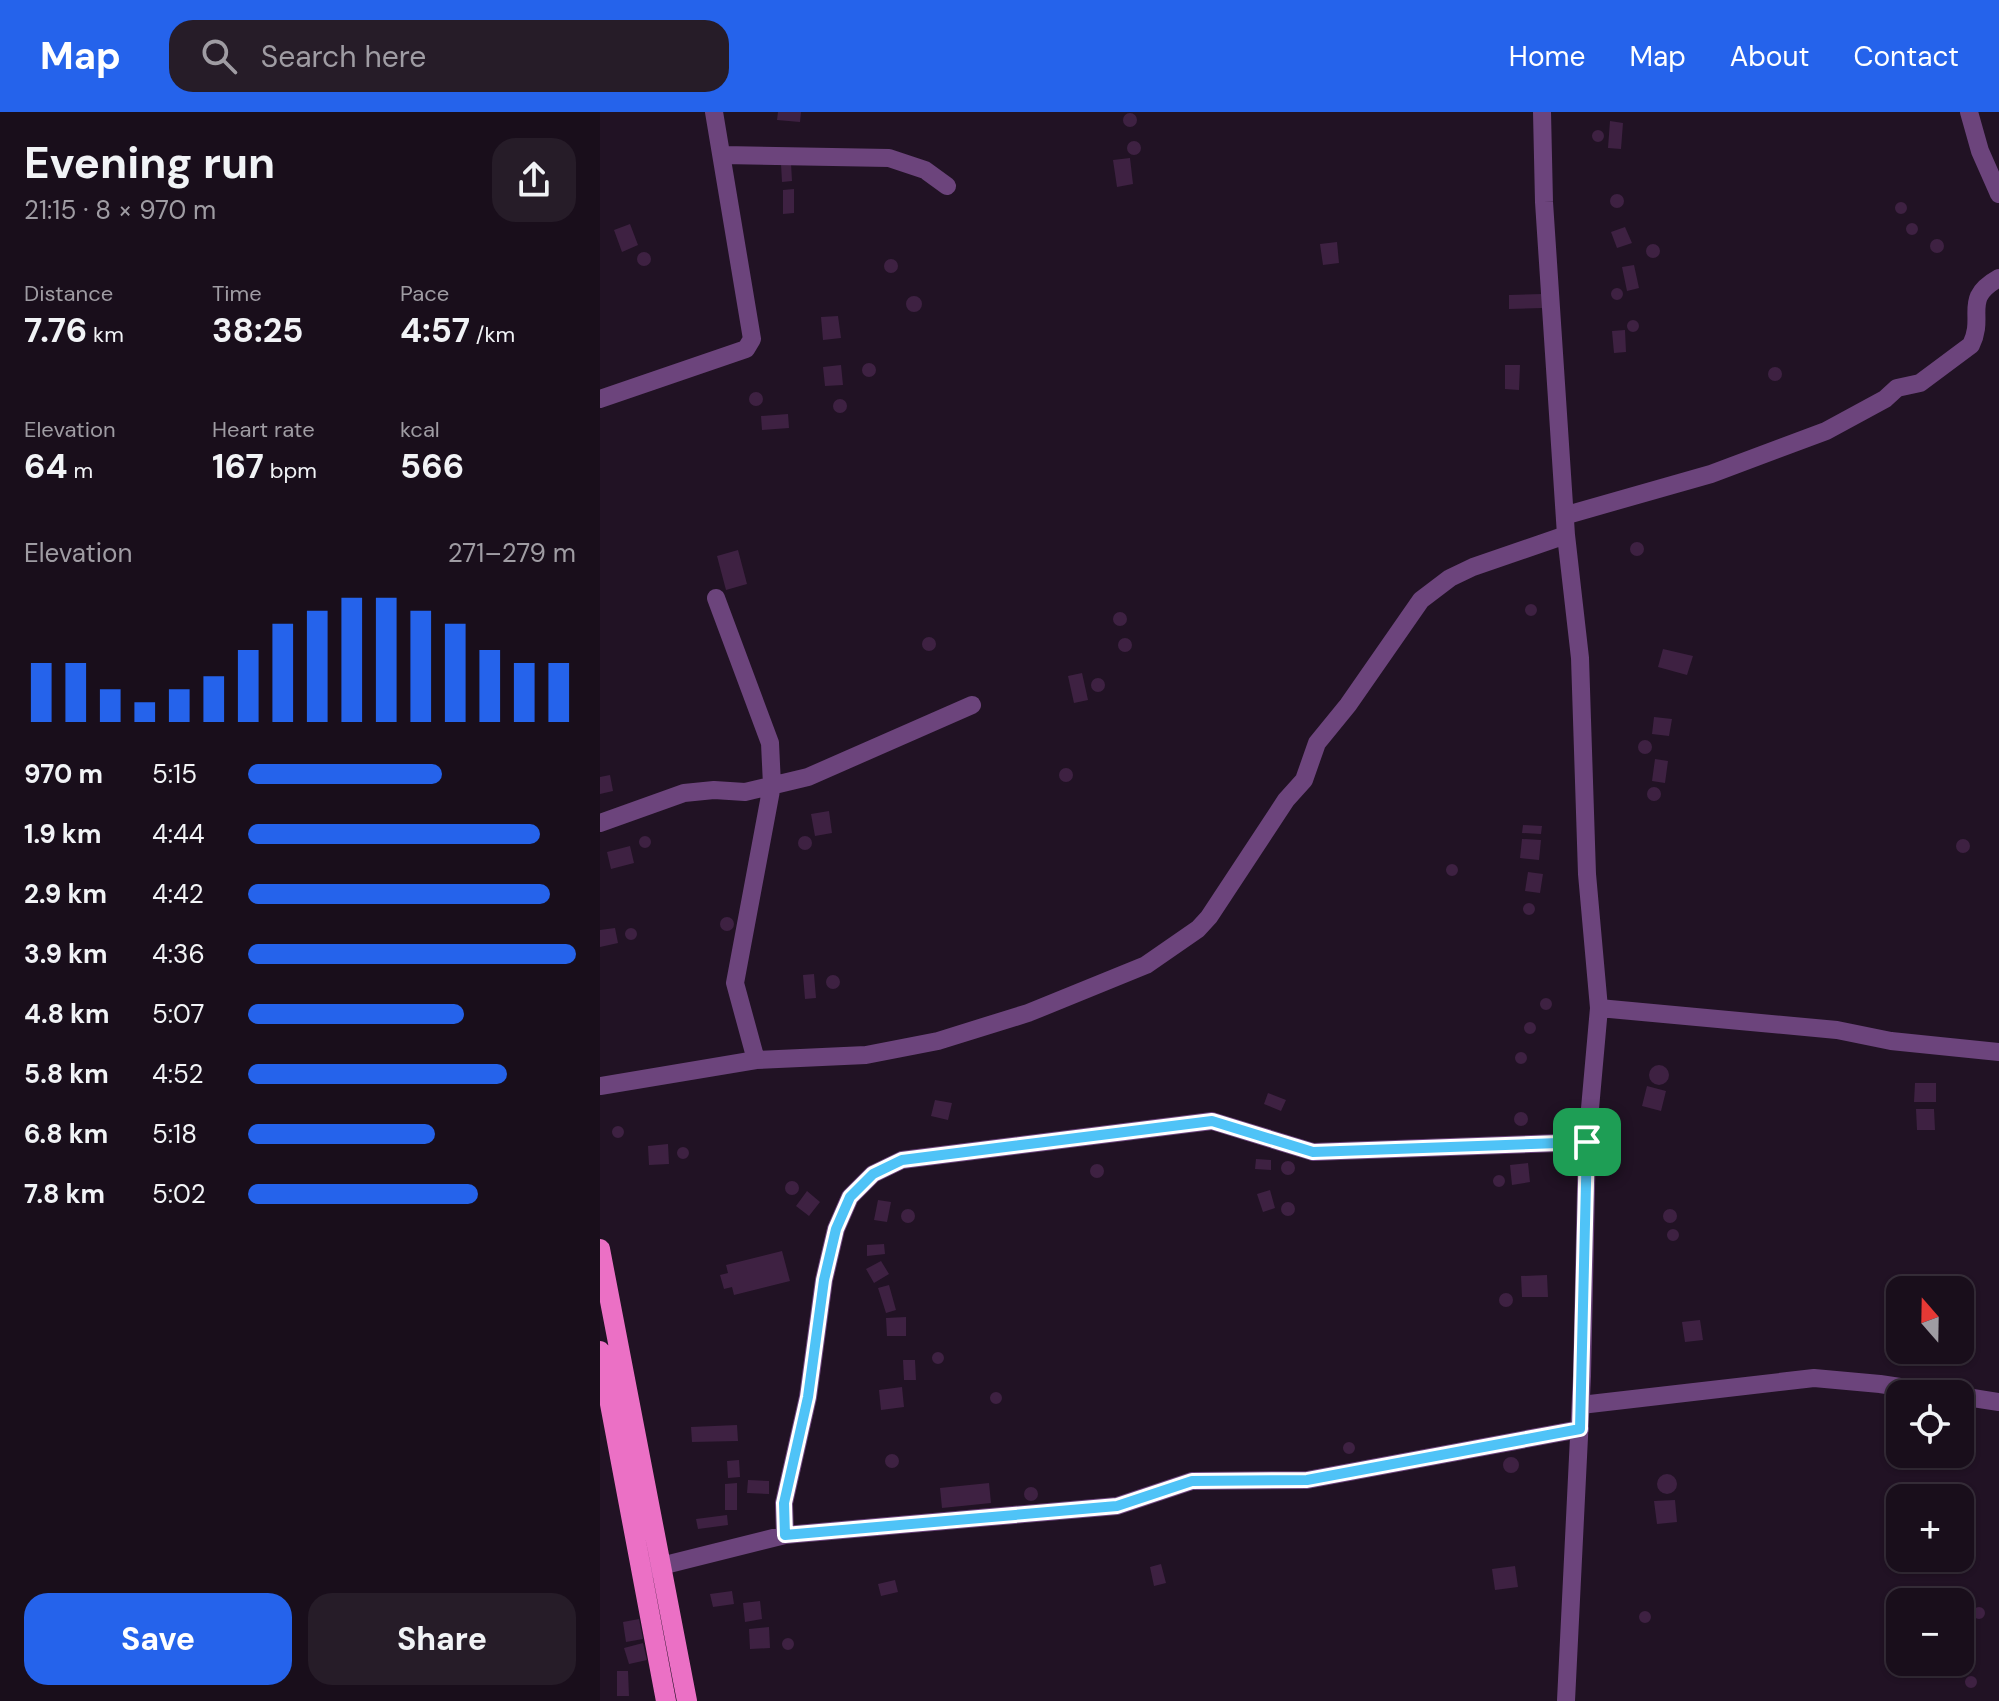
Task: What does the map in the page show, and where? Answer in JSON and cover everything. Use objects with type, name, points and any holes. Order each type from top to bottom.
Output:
[{"type":"main road","points":[[600,1249],[651,1568],[666,1701]]},
{"type":"main road","points":[[600,1351],[651,1568],[687,1701]]},
{"type":"street","points":[[600,399],[746,349],[751,344],[714,112]]},
{"type":"street","points":[[1542,112],[1544,202],[1566,535],[1580,658],[1587,874],[1599,1008],[1587,1142],[1581,1405],[1566,1701]]},
{"type":"street","points":[[1969,112],[1985,164],[1999,194]]},
{"type":"street","points":[[723,155],[889,158],[925,170],[947,186]]},
{"type":"street","points":[[1567,515],[1711,474],[1770,453],[1826,431],[1885,399],[1897,388],[1920,383],[1971,345],[1976,297],[1999,278]]},
{"type":"street","points":[[600,1086],[756,1060],[866,1055],[938,1041],[1028,1013],[1146,965],[1198,929],[1209,917],[1286,800],[1304,780],[1317,743],[1348,705],[1421,600],[1450,578],[1473,567],[1566,535]]},
{"type":"street","points":[[716,598],[770,743],[772,785],[735,983],[756,1060]]},
{"type":"street","points":[[600,823],[684,793],[714,790],[745,792],[808,777],[972,705]]},
{"type":"street","points":[[1599,1008],[1837,1030],[1891,1041],[1999,1052]]},
{"type":"street","points":[[785,1535],[784,1503],[808,1397],[824,1280],[836,1229],[850,1197],[873,1174],[902,1160],[1212,1121],[1313,1152],[1587,1142]]},
{"type":"street","points":[[1581,1405],[1814,1378],[1886,1385]]},
{"type":"street","points":[[1974,1398],[1999,1402]]},
{"type":"street","points":[[651,1568],[785,1535],[1117,1506],[1192,1481],[1307,1480],[1580,1429]]},
{"type":"building","points":[[778,112],[801,112],[800,122],[777,120]]},
{"type":"building","points":[[1130,113],[1137,120],[1130,127],[1123,120]]},
{"type":"building","points":[[1610,121],[1623,123],[1621,149],[1608,148]]},
{"type":"building","points":[[1598,130],[1604,136],[1598,142],[1592,136]]},
{"type":"building","points":[[1134,141],[1141,148],[1134,155],[1127,148]]},
{"type":"building","points":[[1130,158],[1133,184],[1117,187],[1113,160]]},
{"type":"building","points":[[791,163],[792,181],[782,182],[781,164]]},
{"type":"building","points":[[794,189],[794,213],[783,214],[783,190]]},
{"type":"building","points":[[1617,194],[1624,201],[1617,208],[1610,201]]},
{"type":"building","points":[[1901,202],[1907,208],[1901,214],[1895,208]]},
{"type":"building","points":[[1912,223],[1918,229],[1912,235],[1906,229]]},
{"type":"building","points":[[630,224],[638,245],[622,252],[614,230]]},
{"type":"building","points":[[1625,227],[1632,243],[1617,248],[1611,232]]},
{"type":"building","points":[[1937,239],[1944,246],[1937,253],[1930,246]]},
{"type":"building","points":[[1337,242],[1339,263],[1323,265],[1320,244]]},
{"type":"building","points":[[1653,244],[1660,251],[1653,258],[1646,251]]},
{"type":"building","points":[[644,252],[651,259],[644,266],[637,259]]},
{"type":"building","points":[[891,259],[898,266],[891,273],[884,266]]},
{"type":"building","points":[[1634,265],[1639,288],[1627,291],[1622,267]]},
{"type":"building","points":[[1617,288],[1623,294],[1617,300],[1611,294]]},
{"type":"building","points":[[1543,294],[1543,308],[1509,309],[1509,295]]},
{"type":"building","points":[[914,296],[920,298],[920,310],[914,312],[908,310],[906,304],[908,298]]},
{"type":"building","points":[[838,316],[841,338],[823,340],[821,317]]},
{"type":"building","points":[[1633,320],[1639,326],[1633,332],[1627,326]]},
{"type":"building","points":[[1625,330],[1626,352],[1614,353],[1612,331]]},
{"type":"building","points":[[869,363],[876,370],[869,377],[862,370]]},
{"type":"building","points":[[841,365],[843,385],[825,386],[823,367]]},
{"type":"building","points":[[1505,365],[1520,365],[1519,390],[1505,389]]},
{"type":"building","points":[[1775,367],[1782,374],[1775,381],[1768,374]]},
{"type":"building","points":[[756,392],[763,399],[756,406],[749,399]]},
{"type":"building","points":[[840,399],[847,406],[840,413],[833,406]]},
{"type":"building","points":[[788,414],[789,428],[762,430],[761,416]]},
{"type":"building","points":[[1637,542],[1644,549],[1637,556],[1630,549]]},
{"type":"building","points":[[738,550],[747,584],[726,590],[717,556]]},
{"type":"building","points":[[1531,604],[1537,610],[1531,616],[1525,610]]},
{"type":"building","points":[[1120,612],[1127,619],[1120,626],[1113,619]]},
{"type":"building","points":[[929,637],[936,644],[929,651],[922,644]]},
{"type":"building","points":[[1125,638],[1132,645],[1125,652],[1118,645]]},
{"type":"building","points":[[1663,649],[1693,656],[1687,675],[1658,667]]},
{"type":"building","points":[[1082,673],[1088,700],[1074,703],[1068,676]]},
{"type":"building","points":[[1098,678],[1105,685],[1098,692],[1091,685]]},
{"type":"building","points":[[1654,717],[1672,719],[1669,736],[1652,734]]},
{"type":"building","points":[[1645,740],[1652,747],[1645,754],[1638,747]]},
{"type":"building","points":[[1655,759],[1668,761],[1665,783],[1652,781]]},
{"type":"building","points":[[1066,768],[1073,775],[1066,782],[1059,775]]},
{"type":"building","points":[[610,775],[613,791],[600,794],[600,777]]},
{"type":"building","points":[[1654,787],[1661,794],[1654,801],[1647,794]]},
{"type":"building","points":[[829,811],[832,833],[815,836],[811,814]]},
{"type":"building","points":[[1523,825],[1542,826],[1541,834],[1522,833]]},
{"type":"building","points":[[645,836],[651,842],[645,848],[639,842]]},
{"type":"building","points":[[805,836],[812,843],[805,850],[798,843]]},
{"type":"building","points":[[1522,839],[1541,840],[1539,860],[1520,858]]},
{"type":"building","points":[[1963,839],[1970,846],[1963,853],[1956,846]]},
{"type":"building","points":[[630,846],[634,863],[611,869],[607,852]]},
{"type":"building","points":[[1452,864],[1458,870],[1452,876],[1446,870]]},
{"type":"building","points":[[1528,872],[1543,874],[1540,893],[1525,891]]},
{"type":"building","points":[[1529,903],[1535,909],[1529,915],[1523,909]]},
{"type":"building","points":[[727,917],[734,924],[727,931],[720,924]]},
{"type":"building","points":[[615,928],[618,943],[600,947],[600,930]]},
{"type":"building","points":[[631,928],[637,934],[631,940],[625,934]]},
{"type":"building","points":[[814,974],[816,998],[805,999],[803,975]]},
{"type":"building","points":[[833,975],[840,982],[833,989],[826,982]]},
{"type":"building","points":[[1546,998],[1552,1004],[1546,1010],[1540,1004]]},
{"type":"building","points":[[1530,1022],[1536,1028],[1530,1034],[1524,1028]]},
{"type":"building","points":[[1521,1052],[1527,1058],[1521,1064],[1515,1058]]},
{"type":"building","points":[[1659,1065],[1666,1068],[1669,1075],[1666,1082],[1659,1085],[1652,1082],[1649,1075],[1652,1068]]},
{"type":"building","points":[[1915,1083],[1936,1083],[1936,1102],[1914,1102]]},
{"type":"building","points":[[1647,1086],[1666,1091],[1661,1111],[1642,1106]]},
{"type":"building","points":[[1268,1093],[1286,1100],[1281,1111],[1264,1104]]},
{"type":"building","points":[[935,1100],[952,1103],[948,1120],[931,1116]]},
{"type":"building","points":[[1916,1109],[1934,1109],[1935,1130],[1917,1130]]},
{"type":"building","points":[[1521,1112],[1528,1119],[1521,1126],[1514,1119]]},
{"type":"building","points":[[618,1126],[624,1132],[618,1138],[612,1132]]},
{"type":"building","points":[[668,1144],[669,1164],[649,1165],[648,1146]]},
{"type":"building","points":[[683,1147],[689,1153],[683,1159],[677,1153]]},
{"type":"building","points":[[1256,1159],[1271,1160],[1271,1170],[1255,1169]]},
{"type":"building","points":[[1288,1161],[1295,1168],[1288,1175],[1281,1168]]},
{"type":"building","points":[[1528,1163],[1530,1182],[1512,1185],[1510,1165]]},
{"type":"building","points":[[1097,1164],[1104,1171],[1097,1178],[1090,1171]]},
{"type":"building","points":[[1499,1175],[1505,1181],[1499,1187],[1493,1181]]},
{"type":"building","points":[[792,1181],[799,1188],[792,1195],[785,1188]]},
{"type":"building","points":[[1270,1190],[1275,1208],[1263,1212],[1257,1194]]},
{"type":"building","points":[[807,1191],[820,1202],[809,1216],[796,1206]]},
{"type":"building","points":[[878,1200],[891,1202],[887,1222],[874,1220]]},
{"type":"building","points":[[1288,1202],[1295,1209],[1288,1216],[1281,1209]]},
{"type":"building","points":[[908,1209],[915,1216],[908,1223],[901,1216]]},
{"type":"building","points":[[1670,1209],[1677,1216],[1670,1223],[1663,1216]]},
{"type":"building","points":[[1673,1229],[1679,1235],[1673,1241],[1667,1235]]},
{"type":"building","points":[[884,1244],[885,1254],[867,1256],[867,1245]]},
{"type":"building","points":[[782,1251],[790,1281],[734,1295],[732,1287],[724,1289],[720,1275],[728,1273],[726,1265]]},
{"type":"building","points":[[881,1261],[889,1274],[874,1283],[866,1269]]},
{"type":"building","points":[[1547,1275],[1548,1297],[1522,1297],[1521,1276]]},
{"type":"building","points":[[889,1285],[896,1310],[886,1313],[878,1288]]},
{"type":"building","points":[[1506,1293],[1513,1300],[1506,1307],[1499,1300]]},
{"type":"building","points":[[906,1317],[906,1336],[887,1336],[886,1318]]},
{"type":"building","points":[[1700,1320],[1703,1340],[1685,1342],[1682,1322]]},
{"type":"building","points":[[938,1352],[944,1358],[938,1364],[932,1358]]},
{"type":"building","points":[[903,1360],[915,1360],[916,1380],[904,1380]]},
{"type":"building","points":[[902,1387],[904,1407],[881,1410],[879,1390]]},
{"type":"building","points":[[996,1392],[1002,1398],[996,1404],[990,1398]]},
{"type":"building","points":[[737,1425],[738,1441],[692,1442],[691,1427]]},
{"type":"building","points":[[1349,1442],[1355,1448],[1349,1454],[1343,1448]]},
{"type":"building","points":[[892,1454],[899,1461],[892,1468],[885,1461]]},
{"type":"building","points":[[1511,1457],[1519,1465],[1511,1473],[1503,1465]]},
{"type":"building","points":[[739,1460],[740,1477],[728,1478],[727,1461]]},
{"type":"building","points":[[1667,1474],[1674,1477],[1677,1484],[1674,1491],[1667,1494],[1660,1491],[1657,1484],[1660,1477]]},
{"type":"building","points":[[748,1480],[769,1481],[769,1494],[747,1493]]},
{"type":"building","points":[[737,1483],[737,1510],[725,1510],[725,1484]]},
{"type":"building","points":[[989,1483],[991,1503],[942,1508],[940,1488]]},
{"type":"building","points":[[1031,1487],[1038,1494],[1031,1501],[1024,1494]]},
{"type":"building","points":[[1675,1500],[1677,1522],[1657,1524],[1654,1501]]},
{"type":"building","points":[[727,1515],[728,1525],[698,1529],[696,1519]]},
{"type":"building","points":[[1161,1564],[1166,1583],[1154,1586],[1150,1567]]},
{"type":"building","points":[[1515,1566],[1518,1587],[1495,1590],[1492,1569]]},
{"type":"building","points":[[895,1580],[898,1592],[881,1596],[878,1584]]},
{"type":"building","points":[[732,1591],[734,1604],[713,1607],[710,1594]]},
{"type":"building","points":[[760,1601],[762,1619],[745,1622],[743,1603]]},
{"type":"building","points":[[1975,1609],[1983,1609],[1983,1617],[1975,1617]]},
{"type":"building","points":[[1645,1611],[1651,1617],[1645,1623],[1639,1617]]},
{"type":"building","points":[[639,1619],[643,1639],[626,1642],[623,1622]]},
{"type":"building","points":[[769,1627],[770,1648],[750,1649],[749,1629]]},
{"type":"building","points":[[788,1638],[794,1644],[788,1650],[782,1644]]},
{"type":"building","points":[[643,1643],[647,1660],[629,1664],[624,1648]]},
{"type":"building","points":[[617,1671],[628,1671],[629,1696],[617,1696]]},
{"type":"building","points":[[1967,1678],[1975,1678],[1975,1686],[1967,1686]]},
{"type":"route","points":[[1212,1121],[1313,1152],[1587,1142],[1580,1429],[1307,1480],[1192,1481],[1117,1506],[785,1535],[784,1503],[808,1397],[824,1280],[836,1229],[850,1197],[873,1174],[902,1160],[1212,1121]]}]
